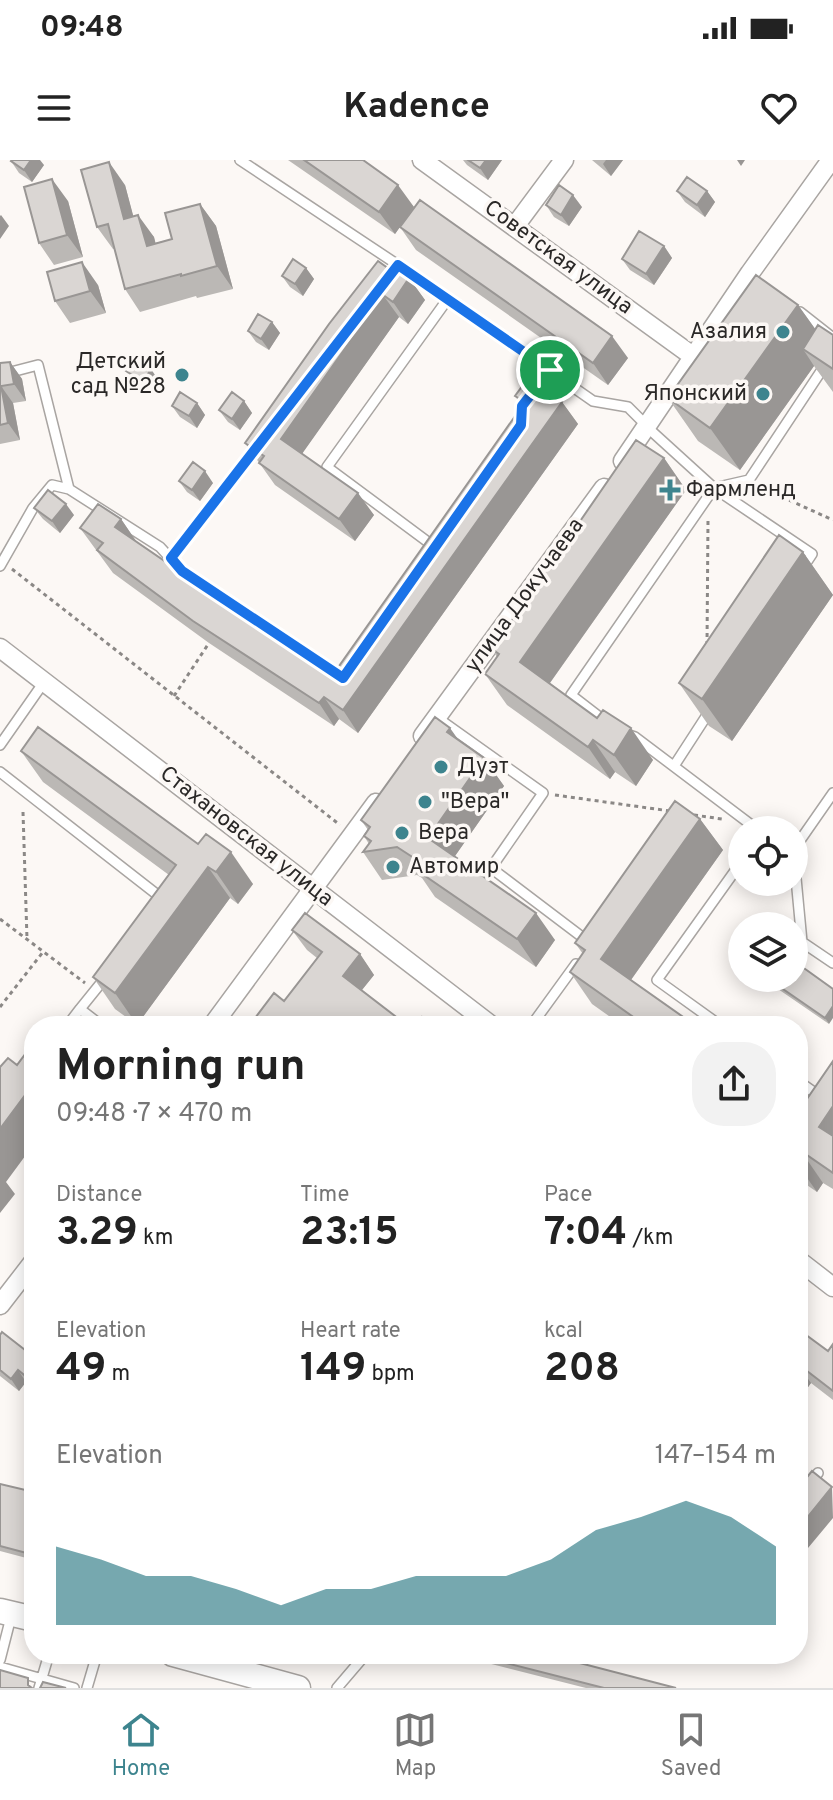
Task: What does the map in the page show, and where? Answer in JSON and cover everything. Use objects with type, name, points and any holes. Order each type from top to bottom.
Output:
[{"type":"main road","points":[[210,1664],[298,1688]]},
{"type":"street","name":"Советская улица","points":[[422,160],[694,357]]},
{"type":"street","points":[[515,226],[564,160]]},
{"type":"street","name":"улица Докучаева","points":[[411,753],[648,428],[694,357],[756,278],[831,160]]},
{"type":"street","name":"Стахановская улица","points":[[0,648],[479,1016]]},
{"type":"street","points":[[220,1016],[386,788]]},
{"type":"street","points":[[808,1268],[833,1287]]},
{"type":"street","points":[[0,1305],[24,1274]]},
{"type":"lane","points":[[240,160],[593,401],[628,407],[711,492],[812,554],[794,581]]},
{"type":"lane","points":[[388,277],[398,265]]},
{"type":"lane","points":[[436,548],[327,467],[447,300]]},
{"type":"lane","points":[[786,301],[833,338]]},
{"type":"lane","points":[[740,816],[635,737],[619,732],[571,695],[711,492],[749,480],[833,353]]},
{"type":"lane","points":[[0,375],[38,365],[69,489]]},
{"type":"lane","points":[[531,394],[550,370]]},
{"type":"lane","points":[[171,558],[265,436]]},
{"type":"lane","points":[[1,564],[33,508],[52,485],[69,489],[160,547],[182,571],[343,678],[349,668]]},
{"type":"lane","points":[[427,561],[444,536]]},
{"type":"lane","points":[[0,745],[44,682]]},
{"type":"lane","points":[[674,766],[717,700]]},
{"type":"lane","points":[[436,717],[543,793],[491,868],[591,943],[538,1016]]},
{"type":"lane","points":[[0,772],[168,903],[159,914]]},
{"type":"lane","points":[[808,829],[833,793]]},
{"type":"lane","points":[[707,1016],[657,980],[728,881]]},
{"type":"lane","points":[[798,896],[802,942],[833,963]]},
{"type":"lane","points":[[75,1016],[113,968]]},
{"type":"lane","points":[[80,1009],[89,1016]]},
{"type":"lane","points":[[808,1086],[826,1096],[816,1112]]},
{"type":"lane","points":[[808,1486],[818,1473]]},
{"type":"lane","points":[[0,1660],[15,1615]]},
{"type":"lane","points":[[87,1688],[94,1664]]},
{"type":"lane","points":[[337,1688],[357,1664]]},
{"type":"lane","points":[[0,1667],[40,1683],[74,1688]]},
{"type":"path","points":[[749,480],[766,492],[833,520]]},
{"type":"path","points":[[706,658],[711,492]]},
{"type":"path","points":[[1,564],[353,835]]},
{"type":"path","points":[[174,696],[209,643]]},
{"type":"path","points":[[543,793],[669,811]]},
{"type":"path","points":[[23,812],[27,939]]},
{"type":"path","points":[[685,813],[728,819]]},
{"type":"path","points":[[0,919],[95,990]]},
{"type":"path","points":[[0,1007],[43,952]]},
{"type":"building","points":[[12,160],[31,160],[24,170]]},
{"type":"building","points":[[304,160],[363,160],[398,185],[379,212]]},
{"type":"building","points":[[468,160],[486,160],[480,168]]},
{"type":"building","points":[[109,162],[124,219],[138,215],[147,246],[172,239],[165,213],[200,204],[217,266],[125,289],[108,224],[97,227],[81,170]]},
{"type":"building","points":[[687,177],[707,191],[697,205],[677,191]]},
{"type":"building","points":[[52,179],[67,235],[39,243],[24,187]]},
{"type":"building","points":[[559,185],[573,195],[561,215],[546,205]]},
{"type":"building","points":[[420,200],[612,336],[593,363],[400,227]]},
{"type":"building","points":[[639,231],[664,246],[646,274],[622,259]]},
{"type":"building","points":[[293,259],[306,268],[295,284],[282,276]]},
{"type":"building","points":[[378,261],[409,278],[393,302],[383,295],[281,439],[358,493],[339,519],[259,463],[264,456],[245,443]]},
{"type":"building","points":[[82,262],[90,291],[55,301],[47,272]]},
{"type":"building","points":[[756,275],[798,305],[710,428],[668,398]]},
{"type":"building","points":[[258,314],[272,322],[261,339],[248,331]]},
{"type":"building","points":[[818,325],[833,335],[833,369],[803,349]]},
{"type":"building","points":[[134,358],[151,369],[143,382],[126,371]]},
{"type":"building","points":[[10,362],[14,384],[1,386],[8,423],[0,425],[0,363]]},
{"type":"building","points":[[531,374],[546,384],[541,388],[562,402],[343,710],[324,697],[319,703],[193,621],[97,550],[103,543],[80,528],[98,504],[121,519],[115,527],[332,676],[525,402],[515,396]]},
{"type":"building","points":[[180,392],[197,403],[189,416],[172,406]]},
{"type":"building","points":[[232,392],[244,401],[232,419],[219,410]]},
{"type":"building","points":[[636,440],[664,458],[520,662],[597,718],[603,710],[631,728],[614,755],[593,740],[588,747],[485,674],[499,654],[492,649]]},
{"type":"building","points":[[193,462],[205,471],[192,490],[179,481]]},
{"type":"building","points":[[48,490],[66,504],[52,521],[34,508]]},
{"type":"building","points":[[779,535],[803,552],[702,699],[679,683]]},
{"type":"building","points":[[435,717],[450,728],[447,732],[484,758],[428,838],[536,913],[517,939],[415,869],[420,862],[397,847],[363,852],[371,841],[364,836],[370,827],[361,820]]},
{"type":"building","points":[[38,727],[198,844],[206,834],[231,852],[216,872],[208,867],[115,993],[93,977],[176,865],[21,751]]},
{"type":"building","points":[[675,801],[700,819],[601,959],[682,1016],[632,1016],[570,972],[585,950],[575,943]]},
{"type":"building","points":[[305,913],[360,954],[343,976],[395,1016],[257,1016],[274,993],[284,1001],[322,952],[292,930]]},
{"type":"building","points":[[808,971],[833,989],[833,1006],[825,1018],[787,992],[808,992]]},
{"type":"building","points":[[24,1056],[24,1097],[0,1129],[0,1067],[8,1058],[17,1065]]},
{"type":"building","points":[[833,1061],[833,1106],[819,1127],[833,1136],[833,1173],[808,1156],[808,1097]]},
{"type":"building","points":[[2,1332],[24,1349],[24,1375],[18,1370],[11,1379],[0,1370]]},
{"type":"building","points":[[808,1336],[828,1351],[833,1344],[833,1391],[808,1372]]},
{"type":"building","points":[[812,1471],[832,1487],[808,1517],[808,1476]]},
{"type":"building","points":[[0,1484],[24,1490],[24,1552],[0,1546]]},
{"type":"building","points":[[510,1664],[584,1664],[676,1688],[604,1688]]},
{"type":"building","points":[[0,1670],[28,1678],[28,1685],[32,1688],[0,1688]]},
{"type":"building","points":[[43,1682],[66,1688],[40,1688]]},
{"type":"place","name":"Азалия","points":[[783,332]]},
{"type":"place","name":"Детский сад №28","points":[[182,375]]},
{"type":"place","name":"Японский","points":[[763,394]]},
{"type":"place","name":"Фармленд","points":[[670,490]]},
{"type":"place","name":"Дуэт","points":[[441,767]]},
{"type":"place","name":"\"Вера\"","points":[[425,802]]},
{"type":"place","name":"Вера","points":[[402,833]]},
{"type":"place","name":"Автомир","points":[[393,867]]},
{"type":"route","points":[[398,265],[550,370],[522,406],[521,425],[343,678],[182,571],[171,558],[398,265]]}]
